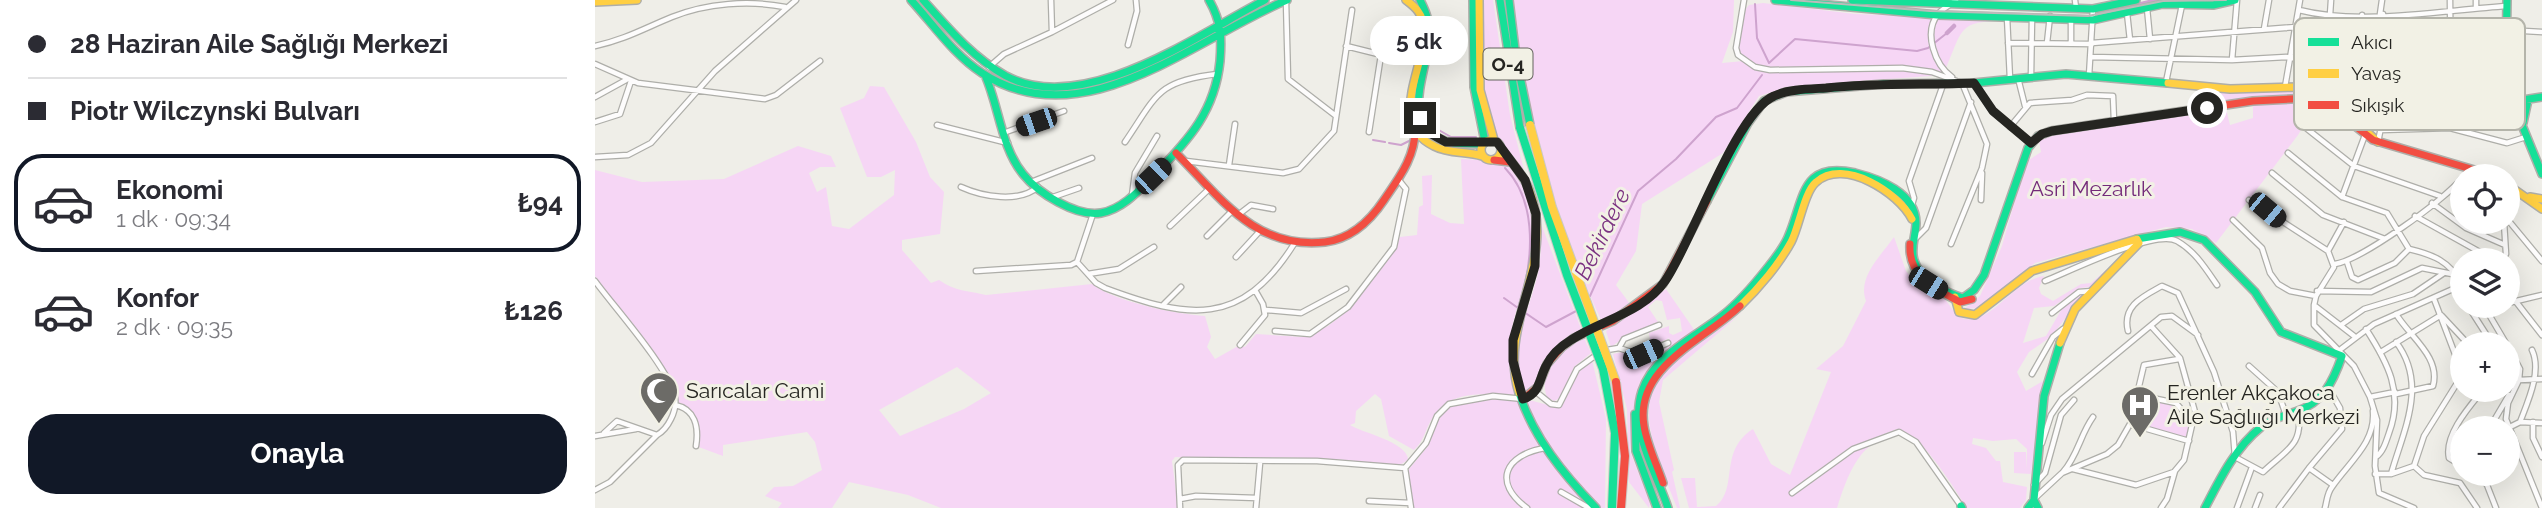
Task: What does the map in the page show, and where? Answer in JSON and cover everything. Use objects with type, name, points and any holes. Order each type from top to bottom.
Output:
[{"type":"main road","points":[[595,2],[637,0]]},
{"type":"main road","points":[[911,0],[987,71],[1018,92],[1065,99],[1090,94],[1265,0]]},
{"type":"main road","points":[[923,0],[987,71],[1020,171],[1052,197],[1078,212],[1093,215],[1116,209],[1132,196],[1176,153],[1209,108],[1217,74],[1221,23],[1209,0]]},
{"type":"main road","points":[[1221,23],[1287,0]]},
{"type":"main road","points":[[1176,153],[1235,213],[1259,232],[1294,244],[1328,242],[1355,231],[1381,207],[1414,149],[1415,128],[1410,100],[1425,27],[1419,10],[1406,0]]},
{"type":"main road","points":[[1420,0],[1429,13],[1432,31],[1418,99],[1420,118],[1428,132],[1441,140],[1484,143],[1495,140]]},
{"type":"main road","points":[[1473,0],[1474,87],[1484,143],[1482,156]]},
{"type":"main road","points":[[1479,0],[1481,78],[1487,120],[1495,140],[1525,180],[1533,200],[1537,228],[1533,275],[1514,334],[1515,369],[1523,399],[1545,448],[1569,482],[1596,508]]},
{"type":"main road","name":"O-4","points":[[1500,0],[1507,59],[1520,128],[1562,262],[1604,369],[1615,433],[1612,508]]},
{"type":"main road","name":"O-4","points":[[1509,0],[1516,57],[1530,125],[1552,207],[1602,338],[1619,391],[1624,435],[1621,508]]},
{"type":"main road","points":[[1775,0],[1937,15],[2071,18],[2127,13],[2147,8],[2213,5],[2236,0]]},
{"type":"main road","points":[[1852,0],[2076,4],[2093,14]]},
{"type":"main road","points":[[2093,14],[2105,3],[2137,0]]},
{"type":"main road","points":[[1523,399],[1535,391],[1547,364],[1562,347],[1574,338],[1613,321],[1663,284],[1729,154],[1765,101],[1781,93],[1944,82],[1974,83],[2031,76],[2088,76],[2230,89],[2294,88]]},
{"type":"main road","points":[[995,92],[1000,79]]},
{"type":"main road","points":[[2525,100],[2542,97]]},
{"type":"main road","points":[[1955,297],[1971,296],[1994,254],[2021,161],[2031,143],[2045,132],[2294,100]]},
{"type":"main road","points":[[2525,116],[2528,100]]},
{"type":"main road","points":[[1657,508],[1638,465],[1644,406],[1656,375],[1748,299],[1789,246],[1809,191],[1826,175],[1870,183],[1899,200],[1912,217],[1909,254],[1912,268],[1918,276],[1964,303],[1976,295],[1999,248],[2024,162],[2033,144],[2049,134],[2114,122]]},
{"type":"main road","points":[[1415,128],[1429,143],[1450,152],[1511,163]]},
{"type":"main road","points":[[2357,130],[2378,143],[2450,168]]},
{"type":"main road","points":[[2365,130],[2378,143]]},
{"type":"main road","points":[[2524,130],[2542,174]]},
{"type":"main road","points":[[1414,149],[1429,143]]},
{"type":"main road","points":[[1494,160],[1502,150]]},
{"type":"main road","points":[[1670,508],[1642,445],[1638,424],[1639,402],[1645,384],[1656,366],[1734,307],[1780,252],[1789,237],[1805,188],[1818,174],[1831,170],[1873,179],[1900,194],[1912,206],[1916,219],[1913,256],[1917,267],[1955,297],[1962,314],[1975,315],[2038,268],[2180,232],[2204,240],[2255,292],[2281,331],[2342,353],[2329,389],[2312,405],[2259,428],[2235,457],[2205,508]]},
{"type":"main road","points":[[2520,192],[2540,204]]},
{"type":"main road","points":[[2028,508],[2036,504],[2033,485],[2040,448],[2044,396],[2064,329],[2073,312],[2138,242]]},
{"type":"street","points":[[1051,0],[1052,32]]},
{"type":"street","points":[[987,71],[1004,54],[1114,0]]},
{"type":"street","points":[[1128,45],[1137,11],[1136,0]]},
{"type":"street","points":[[1287,0],[1288,79],[1336,116]]},
{"type":"street","points":[[1746,0],[1740,10],[1736,37],[1738,55],[1762,69],[1913,68],[1962,83]]},
{"type":"street","points":[[2232,60],[2236,0]]},
{"type":"street","points":[[2264,29],[2269,0]]},
{"type":"street","points":[[2298,18],[2300,0]]},
{"type":"street","points":[[2329,18],[2330,0]]},
{"type":"street","points":[[2382,0],[2382,18]]},
{"type":"street","points":[[2450,0],[2450,18]]},
{"type":"street","points":[[2476,0],[2476,8]]},
{"type":"street","points":[[595,46],[628,38],[687,12],[750,1],[792,3]]},
{"type":"street","points":[[595,157],[622,157],[648,146],[698,89],[792,3]]},
{"type":"street","points":[[1953,3],[1937,15],[1934,50],[1944,71],[1962,83],[1986,140],[1981,200]]},
{"type":"street","points":[[2299,10],[2330,15],[2362,15],[2476,8],[2507,3]]},
{"type":"street","points":[[2166,82],[2182,5]]},
{"type":"street","points":[[2147,8],[2150,39]]},
{"type":"street","points":[[1185,161],[1295,172],[1331,135],[1352,10]]},
{"type":"street","points":[[2127,13],[2130,40]]},
{"type":"street","points":[[2088,76],[2093,14]]},
{"type":"street","points":[[2007,16],[2014,78],[2025,107]]},
{"type":"street","points":[[2031,76],[2032,16]]},
{"type":"street","points":[[2047,43],[2050,16]]},
{"type":"street","points":[[2071,18],[2071,43]]},
{"type":"street","points":[[2008,43],[2092,43],[2294,27]]},
{"type":"street","points":[[2285,87],[2294,42]]},
{"type":"street","points":[[1346,46],[1402,60]]},
{"type":"street","points":[[1369,132],[1381,55]]},
{"type":"street","points":[[2091,57],[2232,60],[2292,57]]},
{"type":"street","points":[[595,64],[629,81],[771,98],[820,61]]},
{"type":"street","points":[[1125,142],[1164,89],[1182,79],[1217,74]]},
{"type":"street","points":[[595,97],[629,81]]},
{"type":"street","points":[[595,122],[620,114],[629,81]]},
{"type":"street","points":[[1912,206],[1909,181],[1944,82]]},
{"type":"street","points":[[1974,83],[1993,111],[2031,143]]},
{"type":"street","points":[[2010,127],[2025,107],[2038,101],[2072,100],[2087,95],[2109,94],[2114,98],[2114,122]]},
{"type":"street","points":[[1915,238],[1926,228],[1971,102]]},
{"type":"street","points":[[1006,132],[1064,111]]},
{"type":"street","points":[[1229,165],[1235,124]]},
{"type":"street","points":[[937,125],[1009,143]]},
{"type":"street","points":[[2309,130],[2354,166],[2441,196]]},
{"type":"street","points":[[2378,143],[2381,130]]},
{"type":"street","points":[[2459,130],[2507,143],[2527,136]]},
{"type":"street","points":[[1132,196],[1135,173],[1157,136]]},
{"type":"street","points":[[2342,197],[2365,136]]},
{"type":"street","points":[[2532,150],[2542,147]]},
{"type":"street","points":[[2288,153],[2342,197],[2384,211],[2409,248],[2435,256],[2450,266]]},
{"type":"street","points":[[961,187],[977,194],[1013,196],[1030,193],[1035,185],[1093,158]]},
{"type":"street","points":[[1951,244],[1982,167]]},
{"type":"street","points":[[2272,173],[2323,215],[2385,239]]},
{"type":"street","points":[[1275,331],[1310,334],[1333,321],[1357,297],[1394,247],[1406,189],[1398,179]]},
{"type":"street","points":[[1170,226],[1210,187]]},
{"type":"street","points":[[1052,197],[1079,188]]},
{"type":"street","points":[[2414,508],[2379,493],[2375,474],[2377,420],[2370,397],[2354,366],[2314,325],[2314,305],[2317,294],[2335,264],[2347,262],[2385,239],[2450,190]]},
{"type":"street","points":[[2249,200],[2328,251],[2335,264]]},
{"type":"street","points":[[2432,203],[2466,228],[2505,245]]},
{"type":"street","points":[[1207,236],[1235,213],[1251,205],[1273,209]]},
{"type":"street","points":[[976,271],[1071,265],[1077,262],[1093,215]]},
{"type":"street","points":[[2415,216],[2473,248]]},
{"type":"street","points":[[2233,220],[2262,248],[2270,273],[2278,284],[2297,293],[2371,292],[2422,268],[2450,274]]},
{"type":"street","points":[[2328,251],[2344,222]]},
{"type":"street","points":[[1236,257],[1259,232]]},
{"type":"street","points":[[2504,248],[2505,234]]},
{"type":"street","points":[[2518,234],[2542,261]]},
{"type":"street","points":[[2045,281],[2138,242],[2159,239],[2176,240],[2198,258],[2217,285]]},
{"type":"street","points":[[1077,262],[1105,288],[1204,313],[1231,306],[1255,290],[1294,244]]},
{"type":"street","points":[[1087,274],[1119,269],[1154,247]]},
{"type":"street","points":[[2347,262],[2352,277],[2358,280],[2395,262],[2409,248]]},
{"type":"street","points":[[2341,325],[2364,309],[2413,294],[2444,273]]},
{"type":"street","points":[[595,281],[663,372],[673,393],[675,405],[666,429],[610,482],[595,490]]},
{"type":"street","points":[[2128,331],[2127,311],[2165,286],[2178,293],[2214,372],[2233,432],[2235,457],[2252,467],[2263,471],[2298,438],[2301,429],[2298,412]]},
{"type":"street","points":[[1164,304],[1181,287]]},
{"type":"street","points":[[1265,310],[1301,313],[1346,289]]},
{"type":"street","points":[[1240,345],[1263,318],[1265,310],[1255,290]]},
{"type":"street","points":[[2052,313],[2079,292],[2094,291]]},
{"type":"street","points":[[2342,353],[2354,336],[2366,328],[2450,291]]},
{"type":"street","points":[[2520,302],[2542,295]]},
{"type":"street","points":[[2414,466],[2424,436],[2459,380],[2461,370],[2434,299]]},
{"type":"street","points":[[2314,305],[2354,336]]},
{"type":"street","points":[[2520,307],[2542,335]]},
{"type":"street","points":[[2370,397],[2433,386],[2435,371],[2427,352],[2408,334],[2396,314]]},
{"type":"street","points":[[2040,448],[2059,403],[2151,326],[2170,315],[2198,335]]},
{"type":"street","points":[[2381,352],[2441,315]]},
{"type":"street","points":[[2441,315],[2457,332]]},
{"type":"street","points":[[1619,348],[1624,339],[1659,325]]},
{"type":"street","points":[[2151,326],[2180,358],[2195,412],[2184,460],[2175,471],[2167,499],[2161,508]]},
{"type":"street","points":[[2366,328],[2381,352],[2396,393],[2394,421],[2380,453],[2375,457]]},
{"type":"street","points":[[2032,374],[2053,337],[2064,329]]},
{"type":"street","points":[[2391,474],[2413,400],[2410,365],[2396,342]]},
{"type":"street","points":[[1535,391],[1551,404],[1559,405],[1582,363],[1606,350],[1619,348],[1640,355],[1668,343]]},
{"type":"street","points":[[2532,350],[2536,359],[2535,379],[2520,422],[2542,424]]},
{"type":"street","points":[[2063,473],[2107,454],[2122,439],[2130,424],[2144,365],[2180,358]]},
{"type":"street","points":[[2249,366],[2278,392],[2285,415]]},
{"type":"street","points":[[2520,380],[2542,379]]},
{"type":"street","points":[[2279,508],[2309,468],[2339,436],[2343,425],[2339,404],[2329,389]]},
{"type":"street","points":[[2137,395],[2176,403],[2193,424]]},
{"type":"street","points":[[1369,501],[1410,505],[1405,468],[1426,443],[1437,416],[1449,404],[1493,396],[1523,399]]},
{"type":"street","points":[[2033,485],[2045,473],[2061,415],[2074,400]]},
{"type":"street","points":[[675,405],[689,410],[698,431],[696,446]]},
{"type":"street","points":[[2325,508],[2333,485],[2370,435],[2373,410]]},
{"type":"street","points":[[2036,504],[2077,454],[2085,429],[2093,417]]},
{"type":"street","points":[[604,433],[617,421],[637,429]]},
{"type":"street","points":[[2533,422],[2533,435],[2541,454]]},
{"type":"street","points":[[2130,424],[2189,441]]},
{"type":"street","points":[[595,436],[637,429],[645,429],[657,435]]},
{"type":"street","points":[[1792,493],[1853,449],[1899,432],[1916,442],[1961,507]]},
{"type":"street","points":[[1527,508],[1508,487],[1508,470],[1519,456],[1545,448]]},
{"type":"street","points":[[2520,451],[2542,508]]},
{"type":"street","points":[[1180,508],[1178,467],[1181,461],[1317,461],[1405,468]]},
{"type":"street","points":[[1256,508],[1260,463]]},
{"type":"street","points":[[2375,474],[2391,474],[2414,466]]},
{"type":"street","points":[[2414,466],[2424,475],[2460,483],[2477,508]]},
{"type":"street","points":[[2237,508],[2252,467]]},
{"type":"street","points":[[2309,468],[2333,485]]},
{"type":"street","points":[[2073,469],[2133,485],[2175,471]]},
{"type":"street","points":[[2487,486],[2496,508]]},
{"type":"street","points":[[1561,492],[1589,508]]},
{"type":"street","points":[[2255,508],[2260,495]]},
{"type":"street","points":[[1180,499],[1196,496],[1257,498]]},
{"type":"green space","points":[[1483,0],[1493,0],[1510,115],[1524,170],[1494,131],[1489,120],[1483,68]]},
{"type":"green space","points":[[1514,0],[1734,0],[1733,32],[1722,63],[1744,61],[1738,49],[1737,33],[1741,17],[1749,5],[1763,3],[1855,14],[1933,17],[1932,51],[1944,75],[1793,86],[1759,96],[1723,153],[1642,204],[1636,251],[1616,285],[1630,304],[1602,322],[1556,205],[1534,124]]},
{"type":"green space","points":[[1938,17],[2004,17],[2004,21],[1978,23],[1964,30],[1946,68],[1938,57],[1935,44],[1934,30]]},
{"type":"green space","points":[[870,86],[884,87],[916,142],[930,177],[944,192],[940,234],[902,240],[902,250],[931,283],[939,280],[957,289],[986,295],[1092,284],[1130,302],[1205,316],[1211,337],[1207,347],[1215,359],[1240,345],[1245,347],[1256,334],[1302,337],[1328,326],[1346,312],[1396,248],[1400,237],[1417,235],[1419,207],[1423,205],[1422,176],[1432,175],[1431,214],[1450,223],[1464,224],[1461,159],[1507,165],[1523,188],[1532,218],[1532,254],[1510,339],[1511,369],[1520,397],[1484,394],[1450,401],[1433,417],[1414,450],[1389,436],[1381,399],[1375,394],[1356,411],[1355,423],[1350,425],[1400,448],[1408,459],[1399,465],[1316,458],[1175,457],[1172,461],[1178,508],[941,508],[908,495],[849,482],[832,508],[778,508],[782,503],[765,496],[774,487],[793,486],[822,470],[815,442],[807,432],[723,445],[723,456],[696,446],[694,420],[680,406],[668,375],[595,276],[595,170],[642,182],[724,179],[798,146],[831,156],[836,167],[820,167],[809,173],[817,192],[826,187],[832,226],[849,229],[894,195],[895,170],[881,177],[867,177],[840,108],[864,98]],"holes":[[[957,367],[991,393],[964,409],[900,436],[879,410]]]},
{"type":"green space","points":[[2204,89],[2294,90],[2294,96],[2205,104]]},
{"type":"green space","name":"Asri Mezarlık","points":[[2294,102],[2294,130],[2301,130],[2216,243],[2192,229],[2166,227],[2035,263],[1979,308],[1964,309],[1980,296],[2002,246],[2029,160],[2041,152],[2039,141],[2049,135],[2226,109],[2230,125],[2253,118],[2253,104]]},
{"type":"green space","points":[[1540,221],[1581,329],[1549,354],[1532,392],[1525,396],[1517,363],[1517,349],[1539,266]]},
{"type":"green space","points":[[1894,237],[1906,271],[1918,286],[1932,288],[1959,317],[1970,319],[1981,317],[2021,286],[2044,276],[2039,288],[2041,294],[2053,301],[2081,284],[2091,283],[2128,251],[2090,287],[2080,288],[2054,306],[2034,308],[2023,343],[2046,336],[2063,307],[2084,293],[2052,336],[2029,352],[2017,372],[2026,391],[2043,381],[2031,474],[2014,473],[2014,452],[2026,452],[2027,469],[2027,449],[2016,439],[1993,441],[1973,438],[1972,444],[1986,448],[1996,461],[2000,461],[2003,482],[2027,487],[2026,500],[2020,508],[1967,508],[1927,451],[1917,441],[1897,429],[1852,447],[1790,492],[1792,496],[1847,454],[1874,443],[1857,460],[1837,508],[1689,508],[1681,478],[1695,478],[1697,507],[1716,506],[1727,489],[1736,448],[1742,438],[1753,429],[1771,464],[1790,475],[1831,372],[1816,369],[1843,346],[1866,301],[1864,292],[1867,275]]},
{"type":"green space","points":[[1666,289],[1695,331],[1655,360],[1641,379],[1637,391],[1630,451],[1650,503],[1649,508],[1629,482],[1627,409],[1613,354],[1622,352],[1634,356],[1637,363],[1671,343],[1669,338],[1651,347],[1649,333],[1669,326],[1669,333],[1673,335],[1682,331],[1680,318],[1667,320],[1662,301],[1656,300],[1648,307],[1658,322],[1629,334],[1611,347],[1606,331]]},
{"type":"green space","points":[[1744,311],[1663,380],[1659,402],[1674,470],[1672,472],[1680,508],[1677,508],[1652,437],[1650,401],[1655,384],[1675,362]]},
{"type":"green space","points":[[1583,336],[1591,353],[1574,367],[1560,398],[1554,401],[1547,397],[1545,387],[1548,369],[1560,353]]},
{"type":"green space","points":[[1592,360],[1606,419],[1605,508],[1412,508],[1409,469],[1428,446],[1439,416],[1450,407],[1489,399],[1533,401],[1559,408],[1580,369]]},
{"type":"green space","points":[[2147,398],[2174,404],[2190,424],[2186,437],[2134,423],[2138,400]]},
{"type":"waterway","points":[[2100,14],[2158,0]]},
{"type":"waterway","name":"Bekirdere","points":[[1755,4],[1757,38],[1769,63],[1795,39],[1917,51],[1928,48],[1947,33]]},
{"type":"waterway","points":[[1947,33],[1954,26]]},
{"type":"waterway","name":"Bekirdere","points":[[1590,296],[1638,191],[1676,159],[1716,117],[1737,108],[1762,75]]},
{"type":"waterway","points":[[1430,125],[1451,137],[1476,137]]},
{"type":"waterway","points":[[1373,140],[1385,142]]},
{"type":"waterway","points":[[1389,143],[1401,145],[1411,140]]},
{"type":"waterway","points":[[1504,298],[1518,308],[1527,273],[1530,235],[1523,199],[1516,182],[1505,168]]},
{"type":"waterway","name":"Bekirdere","points":[[1524,312],[1546,327],[1578,310]]},
{"type":"tram line","points":[[1791,0],[1930,11],[2088,16],[2163,1],[2226,0]]},
{"type":"traffic: fast","points":[[911,0],[953,48],[982,73],[1020,90],[1059,95],[1098,89],[1137,76],[1287,0]]},
{"type":"traffic: fast","points":[[923,0],[971,51],[1006,76],[1037,86],[1070,86],[1104,79],[1139,66],[1265,0]]},
{"type":"traffic: fast","points":[[985,75],[1005,139],[1023,174],[1038,189],[1069,207],[1091,213],[1109,211],[1131,197],[1168,160],[1190,136],[1207,109],[1217,78],[1221,44],[1220,29],[1209,0]]},
{"type":"traffic: fast","points":[[1420,0],[1429,31],[1419,95],[1423,122],[1431,133],[1445,141],[1483,144]]},
{"type":"traffic: fast","points":[[1473,0],[1474,87],[1485,142]]},
{"type":"traffic: fast","points":[[1500,0],[1520,128]]},
{"type":"traffic: fast","points":[[1509,0],[1516,57],[1530,125]]},
{"type":"traffic: fast","points":[[1775,0],[1937,15],[2093,20],[2163,4],[2213,5],[2235,0]]},
{"type":"traffic: fast","points":[[1852,0],[2093,9],[2136,0]]},
{"type":"traffic: fast","points":[[2507,0],[2507,18]]},
{"type":"traffic: fast","points":[[1707,201],[1748,123],[1764,101],[1786,92],[1884,84],[1974,83],[2066,74],[2168,83]]},
{"type":"traffic: fast","points":[[2525,100],[2542,97]]},
{"type":"traffic: fast","points":[[2525,114],[2528,100]]},
{"type":"traffic: fast","points":[[1668,508],[1641,436],[1639,406],[1642,391],[1648,378],[1665,357],[1729,311],[1764,273],[1785,243],[1803,195],[1815,177],[1825,172],[1855,173],[1895,189],[1910,203],[1914,212],[1916,223],[1913,251],[1917,267],[1934,284],[1963,298],[1974,290],[1984,275],[2028,148],[2038,136],[2051,131],[2171,113]]},
{"type":"traffic: fast","points":[[1520,128],[1567,275],[1603,369],[1615,433],[1612,508]]},
{"type":"traffic: fast","points":[[2524,130],[2542,174]]},
{"type":"traffic: fast","points":[[2137,239],[2180,232],[2204,240],[2255,292],[2281,332],[2342,356],[2331,383],[2320,397],[2305,408],[2265,424],[2243,444],[2205,508]]},
{"type":"traffic: fast","points":[[2034,500],[2044,396],[2060,343]]},
{"type":"traffic: fast","points":[[1519,393],[1533,425],[1551,455],[1596,508]]},
{"type":"traffic: fast","points":[[1635,414],[1636,451],[1657,508]]},
{"type":"traffic: fast","points":[[2028,508],[2034,500],[2038,508]]},
{"type":"traffic: slow","points":[[595,2],[637,0]]},
{"type":"traffic: slow","points":[[1406,0],[1418,11],[1424,25],[1411,100],[1411,118],[1418,134],[1440,149],[1482,156]]},
{"type":"traffic: slow","points":[[1479,0],[1480,90],[1494,140]]},
{"type":"traffic: slow","points":[[2168,83],[2230,89],[2294,87]]},
{"type":"traffic: slow","points":[[1530,125],[1552,207],[1616,382]]},
{"type":"traffic: slow","points":[[2365,130],[2378,142]]},
{"type":"traffic: slow","points":[[1487,140],[1495,140],[1501,150],[1495,160],[1487,160],[1481,154],[1481,146],[1487,140]]},
{"type":"traffic: slow","points":[[1502,150],[1527,184],[1536,216],[1537,241],[1533,267],[1515,342],[1514,367],[1519,393]]},
{"type":"traffic: slow","points":[[1740,306],[1781,259],[1794,236],[1812,187],[1828,175],[1841,174],[1870,181],[1895,199],[1912,219]]},
{"type":"traffic: slow","points":[[2520,193],[2542,209]]},
{"type":"traffic: slow","points":[[2530,197],[2542,199]]},
{"type":"traffic: slow","points":[[1955,297],[1959,312],[1975,315],[2032,271],[2137,239],[2139,243],[2075,309],[2060,343]]},
{"type":"traffic: jam","points":[[2171,113],[2253,101],[2294,99]]},
{"type":"traffic: jam","points":[[1176,153],[1224,203],[1259,229],[1278,238],[1300,242],[1325,242],[1351,233],[1366,222],[1378,208],[1405,166],[1413,148],[1415,128]]},
{"type":"traffic: jam","points":[[2360,130],[2373,140],[2454,164]]},
{"type":"traffic: jam","points":[[1494,160],[1510,162]]},
{"type":"traffic: jam","points":[[1523,399],[1538,387],[1547,364],[1562,347],[1574,338],[1613,321],[1663,284],[1707,201]]},
{"type":"traffic: jam","points":[[1910,244],[1913,265],[1925,280],[1960,302],[1972,299]]},
{"type":"traffic: jam","points":[[1663,483],[1644,426],[1644,405],[1650,387],[1675,356],[1740,306]]},
{"type":"traffic: jam","points":[[1616,382],[1625,456],[1621,508]]},
{"type":"place","name":"Sarıcalar Cami","points":[[659,425]]},
{"type":"place","name":"Erenler Akçakoca Aile Sağlıığı Merkezi","points":[[2140,439]]},
{"type":"route","points":[[1420,118],[1428,132],[1446,142],[1483,144],[1495,140],[1523,176],[1533,200],[1537,228],[1535,266],[1513,340],[1513,361],[1523,399],[1530,397],[1538,387],[1547,364],[1562,347],[1574,338],[1613,321],[1663,284],[1729,154],[1754,113],[1772,96],[1786,92],[1859,85],[1974,83],[1993,111],[2031,143],[2042,134],[2052,131],[2207,108]]}]
